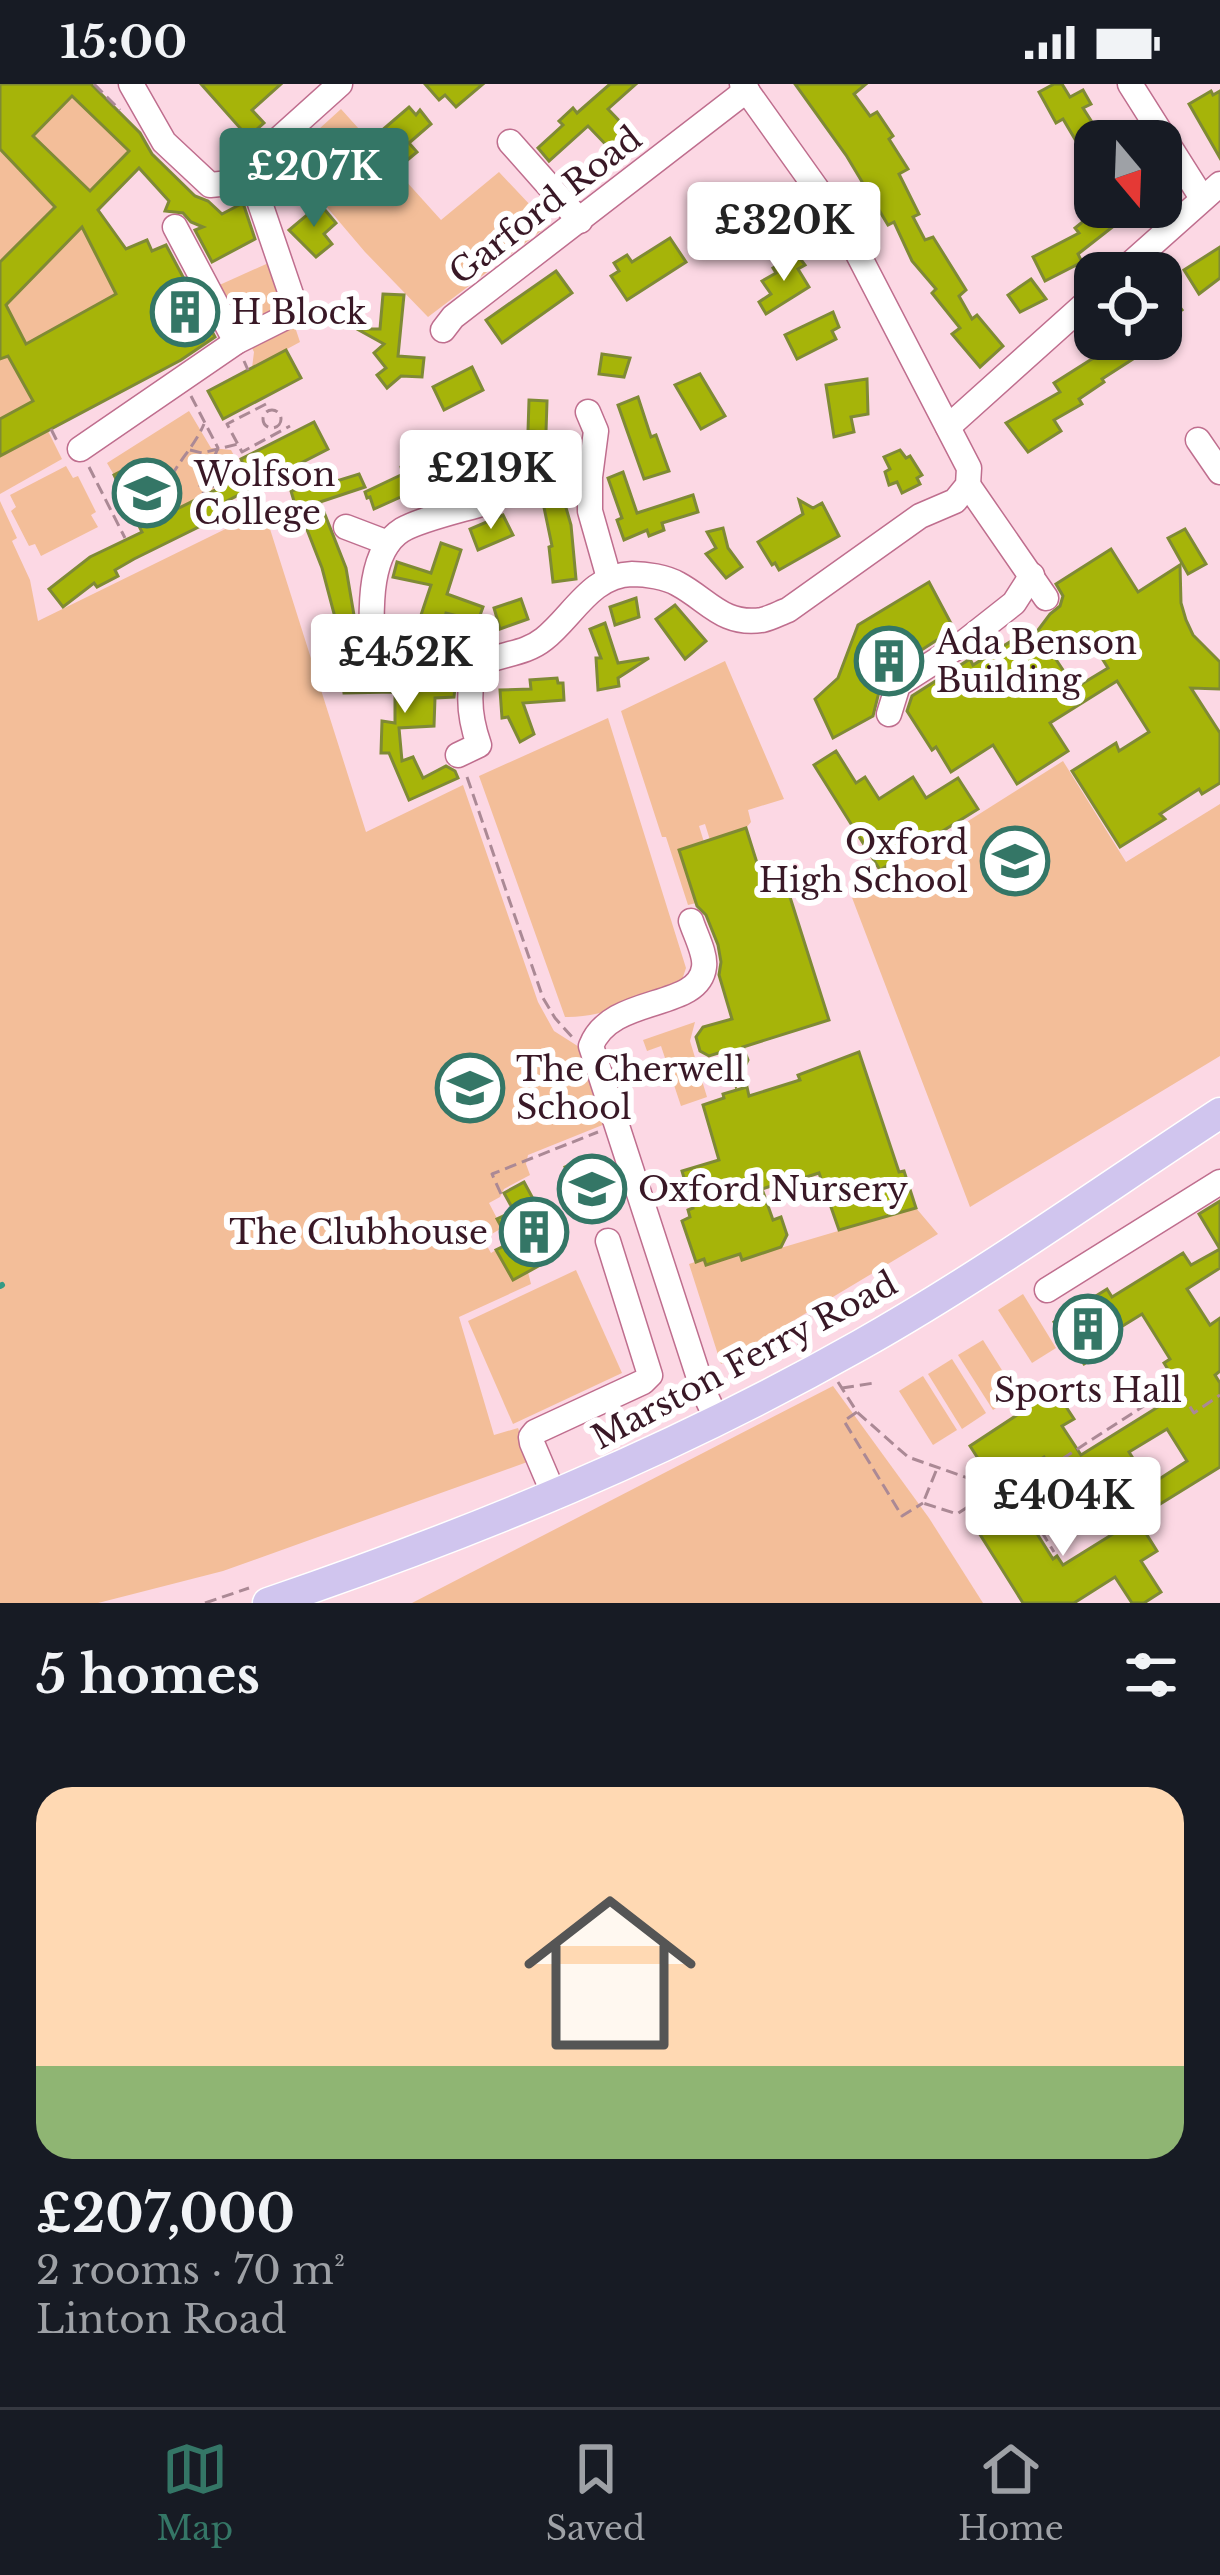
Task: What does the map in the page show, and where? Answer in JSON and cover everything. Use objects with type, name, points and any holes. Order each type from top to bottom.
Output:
[{"type":"main road","name":"Marston Ferry Road","points":[[268,1603],[328,1593],[718,1422],[905,1318],[1220,1113]]},
{"type":"street","points":[[130,84],[164,142],[211,185],[230,183],[340,84]]},
{"type":"street","points":[[1130,84],[1211,191],[1143,252]]},
{"type":"street","points":[[475,752],[470,700],[475,667],[543,640],[609,578],[634,574],[664,579],[712,610],[741,620],[764,620],[788,610],[920,516],[955,501],[968,485],[969,468],[844,227],[744,87]]},
{"type":"street","name":"Garford Road","points":[[443,330],[453,317],[744,87]]},
{"type":"street","points":[[510,142],[580,221]]},
{"type":"street","points":[[80,449],[236,343],[286,317],[294,303],[248,168]]},
{"type":"street","points":[[175,227],[236,343]]},
{"type":"street","points":[[948,428],[1074,314]]},
{"type":"street","points":[[588,412],[596,431],[590,512],[609,578]]},
{"type":"street","points":[[1198,440],[1220,472]]},
{"type":"street","points":[[968,485],[1046,598]]},
{"type":"street","points":[[475,667],[403,646],[372,646],[371,590],[388,543],[403,529],[485,503]]},
{"type":"street","points":[[346,527],[388,543]]},
{"type":"street","points":[[889,714],[898,685],[1014,603],[1031,575]]},
{"type":"street","points":[[691,921],[705,964],[699,982],[681,994],[612,1018],[597,1032],[591,1046],[703,1390],[718,1422]]},
{"type":"street","points":[[1047,1290],[1220,1182]]},
{"type":"street","points":[[555,1497],[531,1437],[650,1375],[608,1241]]},
{"type":"path","points":[[182,379],[218,448],[200,486],[208,502]]},
{"type":"path","points":[[266,404],[291,428],[242,452],[227,424],[266,404]]},
{"type":"path","points":[[262,441],[266,404]]},
{"type":"path","points":[[267,426],[276,427],[281,418]]},
{"type":"path","points":[[161,512],[173,470],[198,439],[205,422]]},
{"type":"path","points":[[188,449],[202,453],[238,444]]},
{"type":"path","points":[[80,449],[125,538]]},
{"type":"path","points":[[207,475],[215,490]]},
{"type":"path","points":[[469,782],[542,998],[570,1036],[591,1046]]},
{"type":"path","points":[[501,1194],[492,1174],[616,1124]]},
{"type":"path","points":[[803,1352],[791,1326],[807,1313]]},
{"type":"path","points":[[834,1376],[857,1412],[908,1457],[997,1488]]},
{"type":"path","points":[[842,1388],[874,1383]]},
{"type":"path","points":[[923,1503],[957,1514],[997,1488],[1025,1484],[1176,1385],[1194,1412],[1220,1395]]},
{"type":"path","points":[[857,1412],[844,1421],[902,1516],[923,1503],[937,1467]]},
{"type":"path","points":[[1045,1470],[1079,1525],[1109,1507],[1137,1510],[1140,1516]]},
{"type":"path","points":[[1012,1484],[1054,1552]]},
{"type":"shaded area","points":[[72,96],[129,151],[90,191],[33,136]]},
{"type":"shaded area","points":[[341,109],[441,220],[499,172],[549,225],[428,317],[286,159]]},
{"type":"shaded area","points":[[0,149],[55,207],[0,262]]},
{"type":"shaded area","points":[[82,227],[116,294],[26,345],[6,305]]},
{"type":"shaded area","points":[[273,261],[283,308],[243,329],[215,287]]},
{"type":"shaded area","points":[[293,321],[300,342],[252,368],[251,346]]},
{"type":"shaded area","points":[[8,356],[33,401],[0,419],[0,358]]},
{"type":"shaded area","points":[[189,411],[211,448],[231,450],[242,470],[217,483],[212,492],[159,518],[132,466],[114,475],[107,463]]},
{"type":"shaded area","points":[[48,431],[62,459],[0,494],[0,456]]},
{"type":"shaded area","points":[[66,466],[73,478],[78,476],[96,512],[91,515],[98,527],[41,556],[35,544],[29,546],[11,511],[16,507],[10,495]]},
{"type":"shaded area","points":[[0,501],[17,538],[12,541],[30,580],[38,621],[264,510],[366,832],[463,785],[538,1002],[554,1031],[587,1052],[610,1122],[528,1155],[530,1175],[489,1203],[502,1228],[483,1239],[491,1253],[496,1250],[512,1280],[528,1272],[531,1284],[459,1317],[494,1435],[518,1428],[530,1461],[223,1571],[98,1603],[0,1603]]},
{"type":"shaded area","points":[[725,661],[784,799],[748,810],[751,822],[746,828],[710,840],[705,824],[699,826],[704,842],[679,850],[696,903],[688,905],[621,711]]},
{"type":"shaded area","points":[[608,718],[686,968],[682,980],[639,999],[596,1014],[565,1017],[479,776]]},
{"type":"shaded area","points":[[1063,761],[1126,862],[1220,804],[1220,1056],[970,1207],[851,895]]},
{"type":"shaded area","points":[[695,1022],[690,1041],[707,1097],[681,1106],[661,1046],[647,1051],[643,1040]]},
{"type":"shaded area","points":[[916,1208],[938,1234],[721,1364],[689,1264],[704,1259],[707,1265],[739,1248],[743,1259]]},
{"type":"shaded area","points":[[576,1270],[622,1373],[513,1424],[468,1321]]},
{"type":"shaded area","points":[[1023,1294],[1056,1348],[1032,1363],[998,1310]]},
{"type":"shaded area","points":[[983,1340],[1017,1394],[993,1410],[958,1355]]},
{"type":"shaded area","points":[[952,1359],[986,1413],[962,1429],[928,1374]]},
{"type":"shaded area","points":[[923,1376],[957,1430],[933,1445],[899,1391]]},
{"type":"shaded area","points":[[833,1386],[929,1518],[983,1603],[412,1603]]},
{"type":"building","points":[[0,84],[91,84],[195,196],[222,214],[243,203],[255,239],[212,262],[195,230],[203,227],[183,213],[165,211],[169,201],[139,168],[98,210],[126,249],[147,240],[152,251],[166,245],[215,337],[181,360],[0,456],[0,419],[33,401],[8,356],[0,359],[0,262],[55,207],[0,149]],"holes":[[[72,96],[129,151],[90,191],[33,136]],[[82,227],[116,294],[26,344],[6,305]]]},
{"type":"building","points":[[201,84],[281,84],[252,110],[264,123],[248,137]]},
{"type":"building","points":[[425,84],[483,84],[456,107],[445,95],[439,100]]},
{"type":"building","points":[[610,84],[636,84],[608,109],[629,131],[610,149],[588,126],[549,161],[538,148],[563,125],[559,121],[573,108],[577,113]]},
{"type":"building","points":[[795,84],[866,84],[854,94],[870,116],[877,112],[893,136],[889,139],[908,169],[899,174],[919,214],[913,217],[925,240],[933,237],[966,290],[959,296],[972,319],[977,315],[1003,346],[980,367],[952,334],[960,328],[912,261],[894,222],[888,225]]},
{"type":"building","points":[[1054,84],[1062,84],[1070,97],[1083,90],[1091,104],[1083,108],[1091,120],[1074,120],[1074,138],[1063,119],[1056,123],[1039,92]]},
{"type":"building","points":[[1211,91],[1213,95],[1220,91],[1220,158],[1189,104]]},
{"type":"building","points":[[409,107],[416,115],[420,110],[431,124],[409,143],[417,152],[398,168],[373,138]]},
{"type":"building","points":[[728,200],[746,229],[733,237],[737,244],[716,257],[694,222]]},
{"type":"building","points":[[320,204],[336,223],[324,234],[332,244],[316,257],[289,230]]},
{"type":"building","points":[[1075,228],[1111,228],[1074,252],[1074,266],[1045,281],[1033,257],[1079,233]]},
{"type":"building","points":[[670,238],[686,262],[627,300],[611,276],[619,271],[614,263],[627,255],[632,262]]},
{"type":"building","points":[[1220,247],[1220,278],[1199,294],[1184,270]]},
{"type":"building","points":[[796,253],[805,265],[798,269],[809,287],[766,314],[759,302],[771,294],[762,281]]},
{"type":"building","points":[[556,271],[572,293],[502,343],[486,320]]},
{"type":"building","points":[[1031,279],[1046,299],[1020,312],[1008,295]]},
{"type":"building","points":[[383,294],[404,295],[398,356],[424,358],[422,377],[401,376],[387,388],[377,375],[386,368],[374,353],[384,344],[357,329],[380,329]]},
{"type":"building","points":[[833,312],[839,327],[832,331],[836,339],[797,359],[785,335]]},
{"type":"building","points":[[286,350],[301,378],[223,419],[208,391]]},
{"type":"building","points":[[602,354],[630,358],[624,377],[599,374]]},
{"type":"building","points":[[1090,360],[1131,360],[1079,399],[1082,404],[1054,420],[1061,431],[1028,452],[1006,423],[1060,392],[1054,383]]},
{"type":"building","points":[[472,367],[483,390],[444,410],[433,387]]},
{"type":"building","points":[[700,374],[725,416],[701,429],[675,385]]},
{"type":"building","points":[[867,379],[868,414],[851,417],[854,432],[834,437],[826,385]]},
{"type":"building","points":[[638,397],[669,471],[644,479],[618,405]]},
{"type":"building","points":[[529,400],[547,401],[546,432],[528,431]]},
{"type":"building","points":[[314,422],[328,449],[227,501],[231,511],[134,559],[115,570],[118,576],[97,587],[94,583],[63,607],[49,589],[90,557],[142,532],[114,475],[133,465],[159,518],[219,488],[217,483],[245,468],[241,459]]},
{"type":"building","points":[[561,442],[563,480],[558,480],[571,525],[576,579],[553,582],[537,444]]},
{"type":"building","points":[[500,443],[505,465],[500,466],[516,501],[501,504],[490,469],[403,490],[405,495],[374,509],[367,498],[365,492],[403,474],[401,467]]},
{"type":"building","points":[[900,450],[922,475],[917,478],[920,484],[902,493],[897,482],[889,485],[885,472],[890,469],[884,457]]},
{"type":"building","points":[[623,472],[637,513],[693,495],[698,512],[662,523],[664,530],[649,536],[647,530],[624,540],[608,478]]},
{"type":"building","points":[[359,474],[365,487],[320,502],[346,568],[355,621],[337,625],[322,568],[306,527],[302,528],[291,491]]},
{"type":"building","points":[[799,500],[813,508],[822,503],[839,536],[779,570],[758,542],[803,514]]},
{"type":"building","points":[[503,515],[513,535],[478,550],[470,529]]},
{"type":"building","points":[[723,528],[728,548],[742,567],[726,578],[706,554],[716,548],[707,532]]},
{"type":"building","points":[[1185,529],[1206,564],[1188,574],[1168,538]]},
{"type":"building","points":[[441,543],[461,550],[447,594],[483,607],[478,621],[446,613],[441,631],[418,624],[431,585],[393,577],[397,562],[431,573]]},
{"type":"building","points":[[1111,549],[1138,592],[1180,565],[1186,620],[1193,635],[1220,662],[1220,689],[1191,688],[1220,733],[1220,783],[1202,794],[1199,789],[1160,814],[1165,819],[1120,847],[1072,771],[1116,743],[1119,751],[1149,732],[1117,681],[1050,723],[1068,751],[1017,784],[993,745],[951,772],[907,711],[912,696],[970,659],[973,665],[1021,635],[1027,645],[1060,606],[1063,596],[1056,584]],"holes":[[[1088,636],[1108,668],[1075,688],[1055,658]]]},
{"type":"building","name":"Ada Benson Building","points":[[929,582],[954,629],[889,671],[873,716],[833,738],[815,699],[838,678],[858,625]]},
{"type":"building","points":[[636,598],[639,617],[615,625],[610,607]]},
{"type":"building","points":[[521,599],[528,619],[500,629],[494,608]]},
{"type":"building","points":[[675,605],[706,641],[685,659],[656,619]]},
{"type":"building","points":[[605,623],[618,663],[649,658],[618,678],[619,686],[598,690],[596,658],[601,658],[590,629]]},
{"type":"building","points":[[417,670],[417,674],[456,679],[454,697],[435,698],[434,726],[399,728],[402,761],[413,757],[423,778],[446,766],[458,778],[409,800],[389,753],[381,753],[382,721],[395,723],[395,692],[344,693],[343,685],[336,685],[335,671]]},
{"type":"building","points":[[557,678],[563,683],[564,700],[523,703],[534,734],[520,742],[508,717],[502,718],[500,690],[531,689],[530,680]]},
{"type":"building","points":[[836,751],[856,783],[865,777],[879,799],[913,777],[926,798],[958,778],[978,809],[880,870],[814,765]]},
{"type":"building","points":[[746,828],[763,882],[783,875],[829,1020],[743,1047],[748,1060],[736,1086],[725,1051],[709,1056],[700,1051],[696,1037],[703,1027],[732,1019],[719,975],[718,945],[706,915],[697,906],[679,850]]},
{"type":"building","points":[[859,1052],[899,1172],[904,1171],[916,1208],[839,1230],[819,1173],[789,1180],[762,1189],[773,1220],[781,1217],[787,1235],[781,1247],[742,1260],[740,1254],[706,1265],[704,1259],[696,1262],[682,1221],[693,1208],[682,1171],[719,1160],[703,1105],[747,1087],[749,1096],[800,1080],[798,1075]]},
{"type":"building","name":"Oxford Nursery","points":[[590,1156],[612,1209],[587,1219],[565,1167]]},
{"type":"building","name":"The Clubhouse","points":[[524,1182],[539,1210],[546,1206],[562,1236],[537,1250],[544,1263],[513,1280],[496,1250],[510,1243],[497,1219],[514,1211],[504,1193]]},
{"type":"building","points":[[1220,1201],[1220,1249],[1199,1214]]},
{"type":"building","points":[[1220,1249],[1220,1268],[1187,1289],[1210,1325],[1220,1318],[1220,1371],[1215,1375],[1220,1383],[1220,1467],[1144,1514],[1112,1465],[1085,1482],[1098,1503],[1080,1515],[1044,1457],[997,1488],[970,1446],[1055,1390],[1074,1419],[1062,1426],[1081,1455],[1182,1392],[1164,1363],[1170,1359],[1142,1314],[1108,1335],[1114,1345],[1084,1364],[1054,1322],[1107,1289],[1112,1297],[1183,1253],[1191,1265]],"holes":[[[1167,1429],[1187,1461],[1150,1485],[1129,1452]]]},
{"type":"building","points":[[1010,1491],[1053,1559],[1057,1556],[1063,1565],[1137,1519],[1157,1551],[1141,1561],[1161,1592],[1144,1603],[1132,1603],[1115,1577],[1074,1603],[1023,1603],[969,1517]]},
{"type":"place","name":"H Block","points":[[185,312]]},
{"type":"place","name":"Wolfson College","points":[[147,493]]},
{"type":"place","name":"Ada Benson Building","points":[[889,661]]},
{"type":"place","name":"Oxford High School","points":[[1015,861]]},
{"type":"place","name":"The Cherwell School","points":[[470,1088]]},
{"type":"place","name":"Oxford Nursery","points":[[592,1189]]},
{"type":"place","name":"The Clubhouse","points":[[534,1232]]},
{"type":"place","name":"Sports Hall","points":[[1088,1329]]}]
